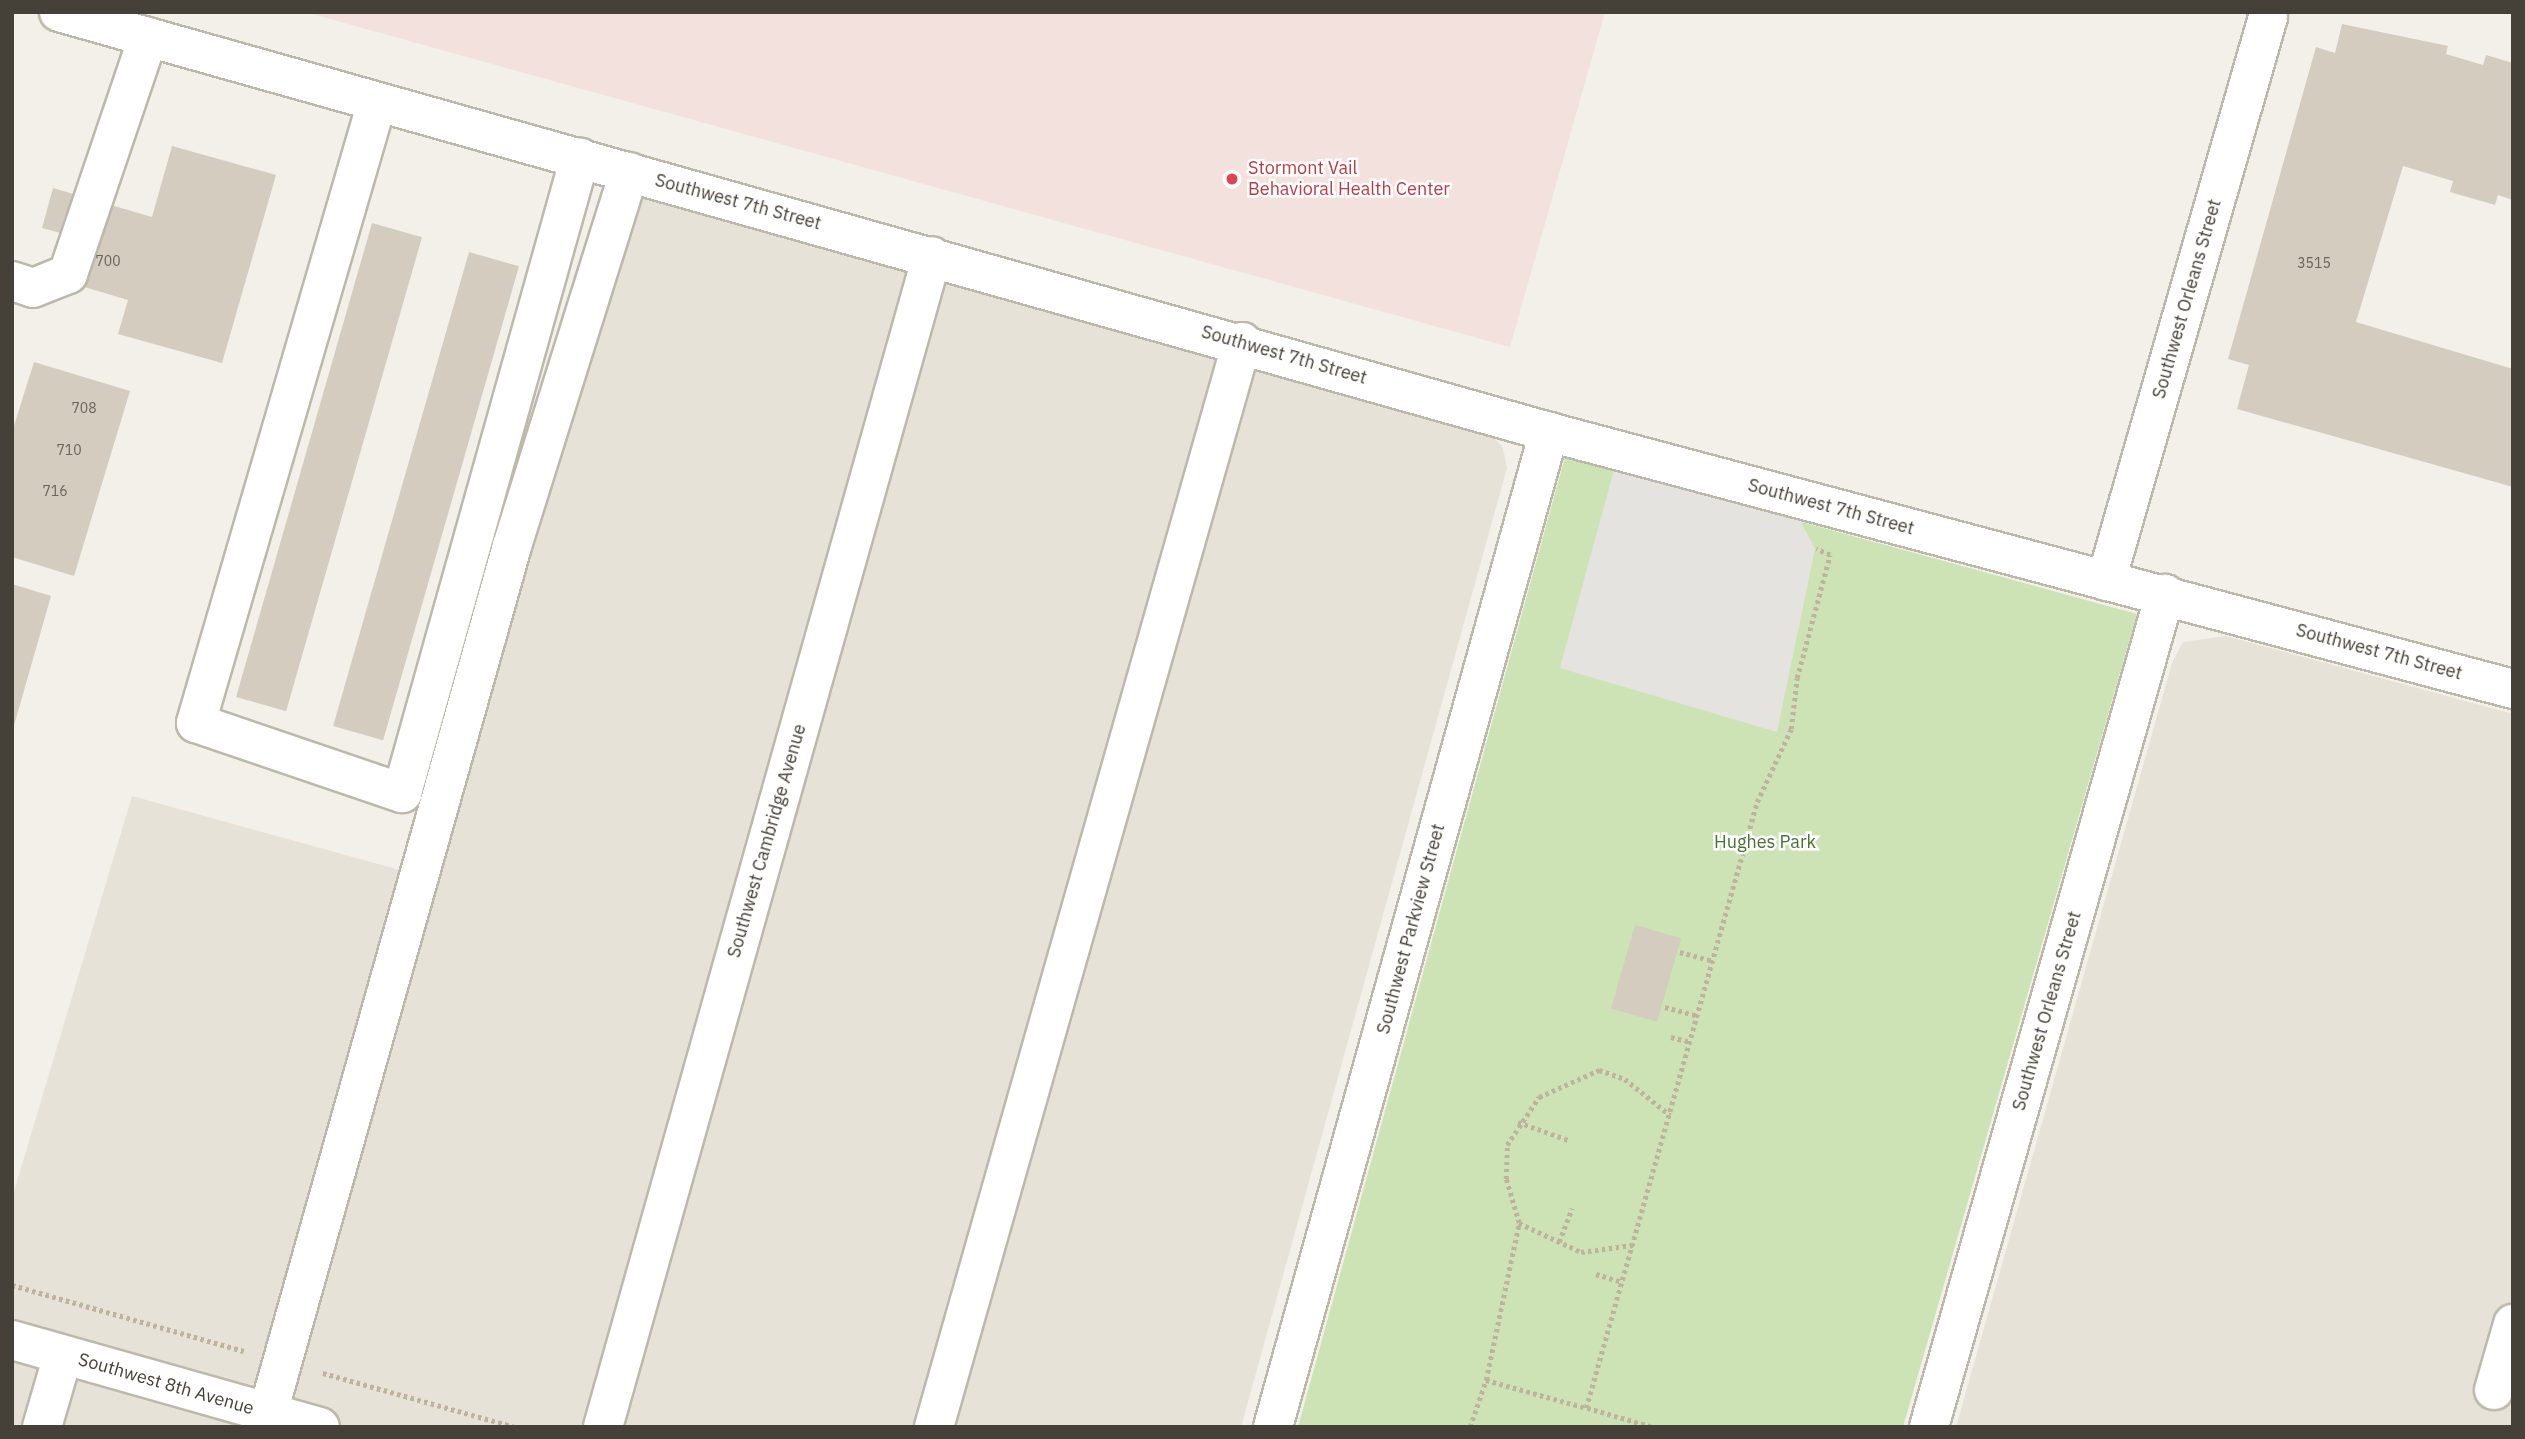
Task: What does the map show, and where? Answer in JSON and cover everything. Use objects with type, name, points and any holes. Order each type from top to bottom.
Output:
[{"type":"street","name":"Southwest 7th Street","points":[[58,12],[1242,342],[1549,432],[2106,581],[2165,594],[2513,689]]},
{"type":"street","name":"Southwest Orleans Street","points":[[2106,581],[2268,17]]},
{"type":"street","points":[[12,281],[33,288],[68,274],[148,37]]},
{"type":"street","points":[[377,103],[197,723],[402,793],[580,157]]},
{"type":"street","points":[[266,1419],[512,546],[629,172]]},
{"type":"street","name":"Southwest Cambridge Avenue","points":[[603,1427],[932,256]]},
{"type":"street","points":[[934,1427],[1242,342]]},
{"type":"street","name":"Southwest Parkview Street","points":[[1273,1427],[1549,432]]},
{"type":"street","name":"Southwest Orleans Street","points":[[1929,1427],[2165,594]]},
{"type":"street","points":[[2494,1390],[2513,1325]]},
{"type":"street","name":"Southwest 8th Avenue","points":[[12,1340],[266,1419],[320,1427]]},
{"type":"street","points":[[42,1427],[63,1355]]},
{"type":"path","points":[[1586,1408],[1671,1115],[1757,802],[1791,729],[1797,678],[1830,555],[1815,549]]},
{"type":"path","points":[[1680,952],[1713,961]]},
{"type":"path","points":[[1665,1007],[1698,1016]]},
{"type":"path","points":[[1671,1037],[1691,1042]]},
{"type":"path","points":[[1470,1427],[1486,1381],[1519,1223],[1506,1179],[1507,1145],[1518,1122],[1539,1097],[1599,1070],[1625,1079],[1671,1115]]},
{"type":"path","points":[[1518,1122],[1567,1140]]},
{"type":"path","points":[[1559,1242],[1572,1208]]},
{"type":"path","points":[[1519,1223],[1581,1252],[1634,1245]]},
{"type":"path","points":[[1596,1274],[1623,1282]]},
{"type":"path","points":[[1486,1381],[1651,1427]]},
{"type":"shaded area","name":"Stormont Vail Behavioral Health Center","points":[[305,12],[1605,12],[1510,347]]},
{"type":"shaded area","points":[[637,196],[1490,432],[1503,448],[1507,468],[1241,1427],[12,1427],[12,1198],[132,796],[436,880]]},
{"type":"shaded area","points":[[1614,470],[1801,522],[1815,549],[1777,732],[1560,668]]},
{"type":"shaded area","points":[[2226,636],[2513,714],[2513,1427],[1956,1427],[2172,663],[2183,642]]},
{"type":"green space","name":"Hughes Park","points":[[1565,457],[2137,614],[1903,1427],[1298,1427]]},
{"type":"building","points":[[2342,24],[2448,46],[2446,54],[2483,65],[2486,55],[2513,63],[2513,200],[2498,195],[2495,205],[2450,192],[2453,181],[2403,166],[2356,322],[2513,369],[2513,487],[2237,409],[2249,365],[2228,359],[2316,47],[2335,53]]},
{"type":"building","points":[[172,146],[276,175],[222,363],[118,334],[128,300],[71,283],[83,239],[42,228],[53,188],[152,217]]},
{"type":"building","points":[[372,223],[422,237],[286,711],[236,697]]},
{"type":"building","points":[[469,252],[519,266],[383,740],[333,726]]},
{"type":"building","points":[[34,362],[130,391],[74,576],[12,557],[12,432]]},
{"type":"building","points":[[12,584],[51,596],[13,729],[12,729]]},
{"type":"building","points":[[1635,925],[1681,938],[1657,1022],[1611,1009]]},
{"type":"place","name":"Stormont Vail Behavioral Health Center","points":[[1232,179]]}]
